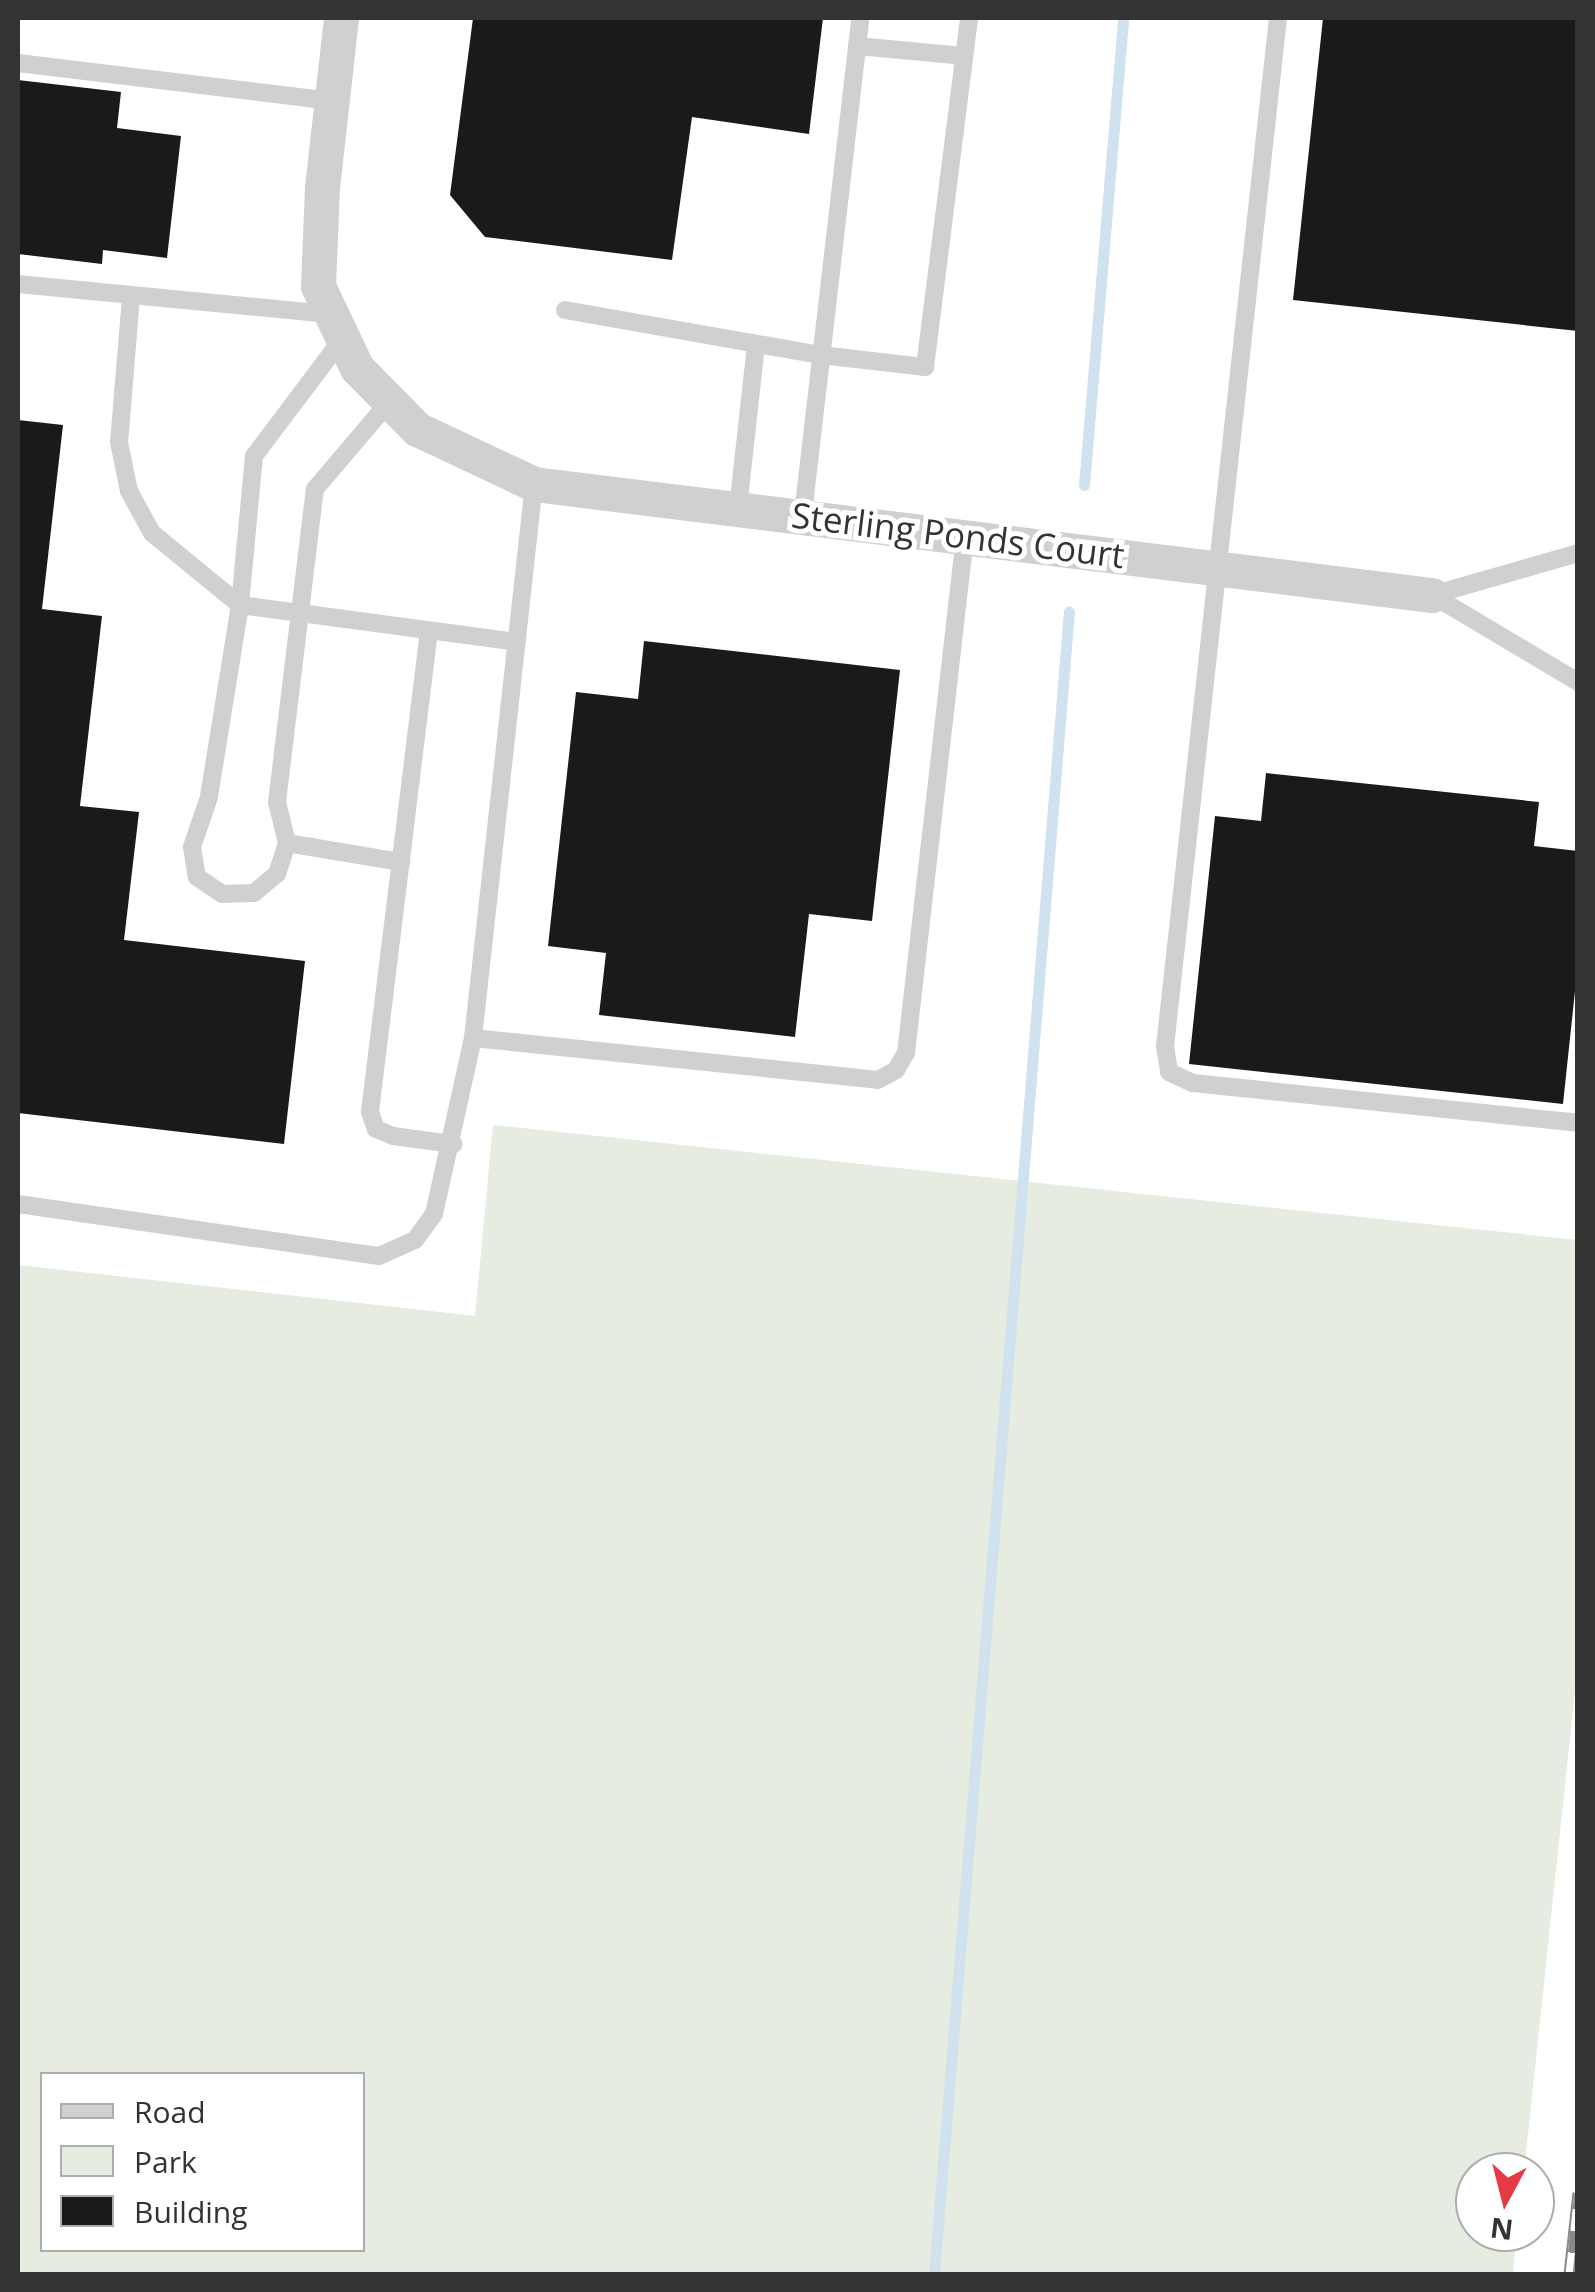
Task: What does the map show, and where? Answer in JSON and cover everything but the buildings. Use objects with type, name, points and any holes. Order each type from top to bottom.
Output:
[{"type":"street","name":"Sterling Ponds Court","points":[[341,18],[318,286],[357,368],[417,429],[534,484],[803,514],[965,538],[1432,595]]},
{"type":"lane","points":[[803,514],[860,18]]},
{"type":"lane","points":[[565,310],[756,344],[925,367],[969,18]]},
{"type":"lane","points":[[1278,18],[1165,1046],[1169,1072],[1193,1083],[1578,1123]]},
{"type":"lane","points":[[857,46],[964,56]]},
{"type":"lane","points":[[18,63],[332,101]]},
{"type":"lane","points":[[18,284],[337,326],[254,456],[240,605],[208,796],[192,847],[197,877],[222,894],[254,893],[277,874],[287,843],[277,802],[315,489],[390,401]]},
{"type":"lane","points":[[131,297],[118,442],[128,492],[152,533],[240,605],[516,642]]},
{"type":"lane","points":[[738,508],[756,344]]},
{"type":"lane","points":[[18,1204],[379,1256],[415,1240],[434,1214],[453,1144],[473,1038],[534,484]]},
{"type":"lane","points":[[473,1038],[878,1080],[896,1070],[906,1053],[965,538]]},
{"type":"lane","points":[[1432,595],[1578,553]]},
{"type":"lane","points":[[1432,595],[1578,682]]},
{"type":"lane","points":[[429,631],[370,1112],[376,1129],[393,1136],[453,1144]]},
{"type":"lane","points":[[287,843],[401,862]]},
{"type":"green space","points":[[493,1125],[1577,1240],[1577,1672],[1526,2152],[1455,2152],[1455,2252],[1515,2252],[1513,2274],[18,2274],[18,1265],[475,1316]]},
{"type":"waterway","points":[[1084,485],[1123,18]]},
{"type":"waterway","points":[[934,2274],[1069,611]]},
{"type":"railway","points":[[1569,2274],[1578,2192]]}]
